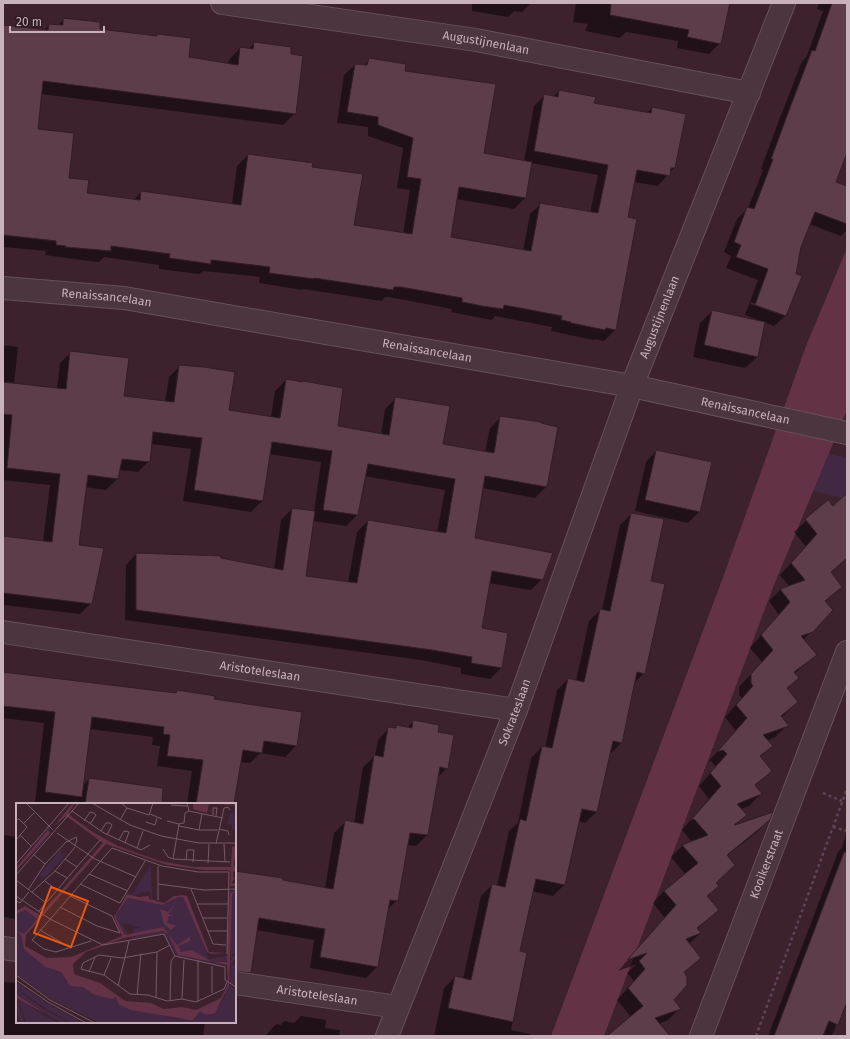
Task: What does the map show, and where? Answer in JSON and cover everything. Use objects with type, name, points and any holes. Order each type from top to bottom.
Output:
[{"type":"street","name":"Augustijnenlaan","points":[[222,3],[476,40],[749,93]]},
{"type":"street","name":"Augustijnenlaan","points":[[632,386],[784,3]]},
{"type":"street","name":"Renaissancelaan","points":[[3,288],[124,298],[632,386],[847,433]]},
{"type":"street","name":"Sokrateslaan","points":[[387,1036],[516,710],[632,386]]},
{"type":"street","name":"Aristoteleslaan","points":[[3,632],[516,710]]},
{"type":"street","name":"Kooikerstraat","points":[[707,1034],[840,695],[847,652]]},
{"type":"street","points":[[3,948],[16,950]]},
{"type":"street","name":"Aristoteleslaan","points":[[236,983],[398,1007]]},
{"type":"path","points":[[756,1036],[847,789]]},
{"type":"path","points":[[833,827],[847,831]]},
{"type":"shaded area","points":[[847,248],[847,410],[774,585],[604,1036],[551,1036],[725,572],[806,346]]},
{"type":"shaded area","points":[[829,454],[847,458],[847,499],[813,491]]},
{"type":"building","points":[[611,3],[730,3],[721,44],[687,37],[689,30],[610,15]]},
{"type":"building","points":[[832,3],[847,3],[847,153],[836,182],[847,186],[847,224],[815,212],[801,247],[796,274],[802,276],[786,316],[755,305],[768,269],[736,257],[741,245],[734,242],[747,207],[754,209],[791,105],[812,50],[815,51]]},
{"type":"building","points":[[63,18],[100,22],[100,29],[157,36],[157,34],[191,38],[189,57],[238,65],[240,47],[253,49],[254,42],[291,47],[291,54],[303,56],[296,114],[43,81],[38,129],[74,133],[69,178],[89,180],[87,193],[140,200],[141,191],[241,205],[248,154],[313,163],[312,167],[363,174],[354,225],[412,234],[421,179],[407,177],[413,138],[378,125],[378,117],[347,112],[355,64],[367,65],[369,58],[406,64],[405,71],[496,84],[484,153],[532,162],[526,198],[459,187],[451,237],[531,251],[540,203],[598,213],[608,165],[534,151],[544,94],[558,97],[559,90],[596,97],[594,103],[651,113],[652,107],[686,114],[675,168],[671,168],[670,176],[637,170],[628,217],[637,219],[616,330],[606,328],[605,330],[571,323],[561,320],[562,316],[504,305],[503,309],[482,306],[462,302],[462,298],[401,287],[394,287],[393,290],[269,273],[270,267],[211,260],[211,264],[169,258],[170,254],[111,246],[111,251],[65,247],[66,246],[56,245],[56,241],[3,235],[3,25],[48,30],[49,24],[63,25]]},
{"type":"building","points":[[712,310],[765,322],[758,357],[704,345]]},
{"type":"building","points":[[70,351],[129,358],[124,396],[174,402],[179,365],[235,372],[229,410],[280,418],[286,379],[343,388],[338,426],[389,435],[395,397],[450,406],[443,444],[494,453],[500,416],[541,422],[558,427],[547,487],[485,476],[475,538],[553,553],[543,580],[492,571],[482,628],[508,633],[502,668],[471,663],[472,657],[432,650],[136,610],[136,553],[221,556],[221,558],[283,570],[292,508],[315,511],[306,576],[357,583],[368,520],[446,533],[455,479],[368,464],[358,515],[323,510],[332,451],[272,442],[263,501],[194,490],[202,438],[153,432],[150,462],[122,459],[118,479],[88,475],[79,545],[104,548],[92,604],[3,593],[3,536],[52,542],[60,474],[7,468],[12,415],[3,414],[3,382],[66,389]]},
{"type":"building","points":[[656,450],[712,462],[700,512],[645,500]]},
{"type":"building","points":[[847,493],[847,558],[831,572],[842,587],[825,601],[833,610],[813,632],[801,636],[817,655],[794,672],[799,678],[787,688],[798,702],[781,716],[789,726],[763,735],[773,746],[760,756],[772,771],[755,785],[762,794],[737,804],[747,815],[734,825],[773,812],[770,820],[727,855],[735,865],[716,883],[719,886],[707,896],[719,910],[697,928],[701,933],[686,939],[701,958],[684,972],[687,977],[687,985],[674,1000],[681,1009],[655,1018],[670,1036],[607,1036],[643,1006],[628,988],[645,969],[639,961],[647,953],[627,960],[676,905],[664,891],[698,863],[682,845],[708,835],[694,819],[690,821],[721,786],[710,773],[727,754],[723,750],[717,752],[747,718],[736,705],[753,686],[751,683],[751,674],[773,650],[761,635],[790,602],[780,589],[805,580],[791,563],[817,534],[805,519],[828,500],[833,506]]},
{"type":"building","points":[[631,513],[664,519],[651,581],[665,584],[645,674],[637,672],[622,743],[613,741],[597,812],[582,809],[565,885],[536,879],[520,951],[527,953],[513,1022],[448,1008],[455,976],[471,980],[492,884],[505,887],[520,819],[526,821],[542,746],[552,748],[568,678],[584,682],[600,609],[610,611]]},
{"type":"building","points":[[3,672],[176,693],[177,690],[215,696],[214,699],[302,712],[297,746],[264,741],[262,753],[243,750],[234,803],[196,803],[203,760],[167,756],[170,735],[163,734],[164,727],[92,717],[82,797],[45,792],[55,712],[3,706]]},
{"type":"building","points":[[413,720],[439,725],[438,732],[454,735],[448,769],[440,767],[428,835],[410,833],[398,901],[390,900],[378,967],[320,957],[325,929],[259,918],[251,973],[236,971],[236,871],[283,878],[283,880],[333,889],[345,820],[363,824],[374,755],[383,757],[388,727],[396,728],[396,725],[412,728]]},
{"type":"building","points":[[89,778],[163,788],[162,803],[85,803]]},
{"type":"building","points":[[844,852],[847,852],[847,1002],[838,1025],[829,1021],[823,1036],[774,1036]]}]
